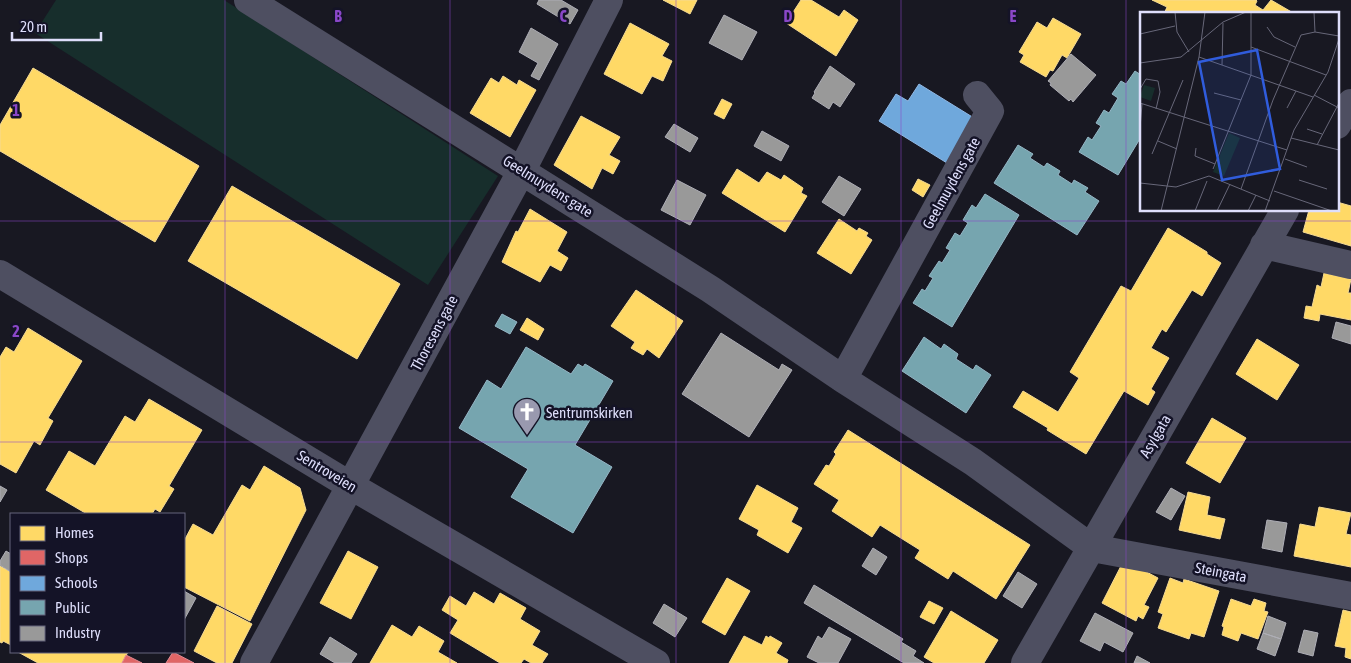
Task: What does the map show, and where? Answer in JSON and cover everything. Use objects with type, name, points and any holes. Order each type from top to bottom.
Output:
[{"type":"street","name":"Geelmuydens gate","points":[[248,0],[710,289],[843,380],[973,462],[1092,548]]},
{"type":"street","name":"Thoresens gate","points":[[254,663],[522,170],[609,0]]},
{"type":"street","name":"Geelmuydens gate","points":[[843,380],[990,111],[976,95]]},
{"type":"street","points":[[1338,123],[1351,103]]},
{"type":"street","name":"Asylgata","points":[[1025,663],[1284,211]]},
{"type":"street","points":[[1264,245],[1351,266]]},
{"type":"street","name":"Sentroveien","points":[[0,274],[351,486],[656,663]]},
{"type":"street","name":"Steingata","points":[[1092,548],[1351,596]]},
{"type":"green space","points":[[56,0],[224,0],[498,176],[428,285],[35,33]]},
{"type":"building: Homes","points":[[663,0],[697,0],[690,14]]},
{"type":"building: Homes","points":[[801,0],[811,0],[839,17],[844,10],[858,20],[836,56],[786,23]]},
{"type":"building: Homes","points":[[1152,0],[1256,0],[1255,5],[1263,10],[1271,0],[1292,12],[1165,12],[1167,7]]},
{"type":"building: Homes","points":[[1053,18],[1081,34],[1067,58],[1062,55],[1053,71],[1050,70],[1046,77],[1020,62],[1024,55],[1019,52],[1037,22],[1047,28]]},
{"type":"building: Homes","points":[[630,23],[669,44],[662,56],[672,61],[663,81],[652,76],[642,94],[604,74]]},
{"type":"building: Homes","points":[[33,68],[199,166],[155,242],[0,151],[0,125]]},
{"type":"building: Homes","points":[[503,76],[517,85],[519,80],[536,90],[510,137],[470,113],[491,78],[499,83]]},
{"type":"building: Homes","points":[[722,99],[732,104],[724,119],[714,114]]},
{"type":"building: Homes","points":[[581,116],[620,137],[609,155],[620,161],[613,174],[602,168],[592,189],[554,165]]},
{"type":"building: Homes","points":[[737,169],[759,183],[767,172],[781,180],[784,175],[803,188],[801,193],[807,196],[785,232],[722,193]]},
{"type":"building: Homes","points":[[918,179],[930,185],[923,197],[912,190]]},
{"type":"building: Homes","points":[[232,186],[400,284],[357,359],[188,261]]},
{"type":"building: Homes","points":[[1338,202],[1351,206],[1351,246],[1303,232],[1309,211],[1338,211]]},
{"type":"building: Homes","points":[[530,209],[567,232],[557,251],[568,258],[561,271],[550,265],[540,282],[502,262],[516,231],[518,232]]},
{"type":"building: Homes","points":[[839,219],[857,231],[859,228],[868,233],[866,236],[872,240],[851,274],[817,253]]},
{"type":"building: Homes","points":[[1168,228],[1221,263],[1202,296],[1192,290],[1166,332],[1162,329],[1151,348],[1169,358],[1151,389],[1155,392],[1148,405],[1124,391],[1086,454],[1013,407],[1023,391],[1058,412],[1079,378],[1070,372],[1121,286],[1131,291]]},
{"type":"building: Homes","points":[[1324,273],[1351,279],[1348,293],[1351,293],[1351,320],[1320,314],[1319,321],[1304,318],[1306,306],[1312,307],[1317,285],[1321,287]]},
{"type":"building: Homes","points":[[636,290],[683,321],[659,358],[647,349],[643,355],[631,348],[635,342],[611,326]]},
{"type":"building: Homes","points":[[527,318],[544,329],[538,340],[520,330]]},
{"type":"building: Homes","points":[[28,328],[82,361],[48,418],[53,421],[40,445],[34,441],[16,473],[0,464],[0,357],[6,347],[14,352]]},
{"type":"building: Homes","points":[[1257,339],[1299,365],[1277,400],[1236,374]]},
{"type":"building: Homes","points":[[149,399],[202,430],[169,486],[174,489],[160,512],[155,509],[153,513],[85,513],[46,490],[69,451],[95,466],[125,416],[135,422]]},
{"type":"building: Homes","points":[[1212,418],[1246,438],[1220,483],[1186,463]]},
{"type":"building: Homes","points":[[848,430],[1030,545],[996,599],[953,571],[948,579],[915,558],[920,550],[880,525],[872,537],[832,511],[839,500],[814,484],[826,465],[829,466],[836,454],[834,452]]},
{"type":"building: Homes","points":[[264,466],[300,488],[306,510],[250,621],[185,588],[185,539],[193,524],[213,535],[242,485],[250,490]]},
{"type":"building: Homes","points":[[757,485],[798,508],[791,522],[802,528],[788,553],[757,535],[759,530],[739,519]]},
{"type":"building: Homes","points":[[1188,492],[1210,497],[1207,515],[1225,519],[1220,539],[1179,530]]},
{"type":"building: Homes","points":[[1319,507],[1351,513],[1346,534],[1351,535],[1351,567],[1294,556],[1300,524],[1315,527]]},
{"type":"building: Homes","points":[[348,551],[378,567],[351,619],[320,603]]},
{"type":"building: Homes","points":[[1124,560],[1158,578],[1144,605],[1149,607],[1143,619],[1138,616],[1136,621],[1102,603]]},
{"type":"building: Homes","points":[[0,566],[10,571],[10,644],[3,641],[2,643],[0,642]]},
{"type":"building: Homes","points":[[727,578],[750,591],[725,635],[702,622]]},
{"type":"building: Homes","points":[[1170,578],[1183,583],[1184,579],[1219,591],[1204,637],[1191,633],[1189,639],[1158,628],[1163,614],[1158,612]]},
{"type":"building: Homes","points":[[474,592],[494,604],[500,593],[526,608],[520,619],[540,631],[532,645],[548,654],[542,663],[531,663],[524,659],[521,663],[500,663],[450,633],[458,620],[442,610],[450,596],[466,606]]},
{"type":"building: Homes","points":[[1231,599],[1251,606],[1254,599],[1266,603],[1264,611],[1268,612],[1258,639],[1241,633],[1238,641],[1222,635],[1224,627],[1222,626]]},
{"type":"building: Homes","points":[[929,601],[943,608],[934,624],[920,617]]},
{"type":"building: Homes","points":[[217,606],[252,624],[232,663],[217,663],[194,651]]},
{"type":"building: Homes","points":[[1343,610],[1351,612],[1351,659],[1345,657],[1346,648],[1335,646]]},
{"type":"building: Homes","points":[[951,611],[998,640],[984,663],[934,663],[924,657]]},
{"type":"building: Homes","points":[[392,625],[412,637],[419,626],[444,641],[438,652],[457,663],[370,663]]},
{"type":"building: Homes","points":[[744,636],[762,645],[766,636],[769,638],[770,636],[782,643],[776,653],[788,660],[787,663],[729,663]]},
{"type":"building: Homes","points":[[20,653],[127,653],[122,663],[38,663]]},
{"type":"building: Shops","points":[[172,653],[175,653],[194,663],[166,663]]},
{"type":"building: Shops","points":[[126,655],[142,663],[122,663]]},
{"type":"building: Schools","points":[[919,84],[974,118],[947,163],[879,121],[896,94],[908,101]]},
{"type":"building: Public","points":[[1135,71],[1140,74],[1140,139],[1118,175],[1079,152],[1088,137],[1092,140],[1101,126],[1096,123],[1104,110],[1109,113],[1118,98],[1112,94],[1121,81],[1126,84]]},
{"type":"building: Public","points":[[1018,145],[1033,154],[1030,158],[1044,167],[1047,163],[1060,171],[1058,175],[1072,184],[1074,180],[1088,188],[1085,192],[1099,201],[1077,235],[994,183]]},
{"type":"building: Public","points":[[985,194],[1019,215],[952,327],[913,303],[922,289],[925,291],[933,278],[929,276],[939,261],[942,263],[950,250],[946,248],[955,233],[960,236],[968,223],[963,220],[972,205],[976,208]]},
{"type":"building: Public","points":[[502,314],[517,322],[510,334],[495,326]]},
{"type":"building: Public","points":[[924,337],[941,349],[944,344],[958,354],[956,359],[973,370],[976,365],[991,375],[966,413],[902,371]]},
{"type":"building: Public","name":"Sentrumskirken","points":[[526,347],[571,374],[578,364],[583,367],[585,364],[613,381],[575,445],[612,467],[573,533],[511,497],[528,469],[459,428],[487,380],[501,389]]},
{"type":"building: Industry","points":[[539,0],[561,0],[578,10],[570,24],[537,4]]},
{"type":"building: Industry","points":[[724,15],[757,32],[742,60],[709,43]]},
{"type":"building: Industry","points":[[531,28],[558,44],[539,80],[531,76],[538,63],[519,52]]},
{"type":"building: Industry","points":[[1071,54],[1096,75],[1073,102],[1071,99],[1069,101],[1050,85],[1051,83],[1048,81]]},
{"type":"building: Industry","points":[[830,66],[855,84],[840,107],[833,102],[829,109],[812,98]]},
{"type":"building: Industry","points":[[674,124],[698,138],[690,152],[665,137]]},
{"type":"building: Industry","points":[[762,131],[789,146],[781,161],[754,146]]},
{"type":"building: Industry","points":[[839,176],[861,189],[844,216],[822,202]]},
{"type":"building: Industry","points":[[677,180],[706,195],[690,225],[661,210]]},
{"type":"building: Industry","points":[[1336,322],[1351,326],[1351,344],[1332,338]]},
{"type":"building: Industry","points":[[721,333],[779,370],[782,364],[792,370],[749,437],[682,394]]},
{"type":"building: Industry","points":[[0,486],[7,490],[0,502]]},
{"type":"building: Industry","points":[[1171,488],[1185,496],[1171,520],[1156,512]]},
{"type":"building: Industry","points":[[1267,520],[1287,523],[1282,552],[1262,548]]},
{"type":"building: Industry","points":[[873,548],[887,557],[876,575],[862,566]]},
{"type":"building: Industry","points":[[6,551],[10,553],[10,571],[0,565],[0,561]]},
{"type":"building: Industry","points":[[1018,572],[1037,584],[1022,608],[1003,596]]},
{"type":"building: Industry","points":[[814,585],[903,639],[901,642],[916,651],[913,656],[924,663],[904,663],[804,603]]},
{"type":"building: Industry","points":[[185,592],[196,598],[185,618]]},
{"type":"building: Industry","points":[[664,604],[687,618],[675,637],[653,623]]},
{"type":"building: Industry","points":[[1095,613],[1133,633],[1123,652],[1104,642],[1100,651],[1080,641]]},
{"type":"building: Industry","points":[[1268,616],[1286,623],[1281,639],[1263,633]]},
{"type":"building: Industry","points":[[829,627],[851,639],[838,663],[819,663],[807,657],[818,636],[822,639]]},
{"type":"building: Industry","points":[[1304,630],[1318,633],[1313,656],[1298,652]]},
{"type":"building: Industry","points":[[1263,633],[1281,639],[1275,656],[1257,649]]},
{"type":"building: Industry","points":[[330,637],[357,654],[351,663],[335,663],[320,654]]},
{"type":"building: Industry","points":[[1137,656],[1150,663],[1134,663]]},
{"type":"place","name":"Sentrumskirken","points":[[527,436]]}]
